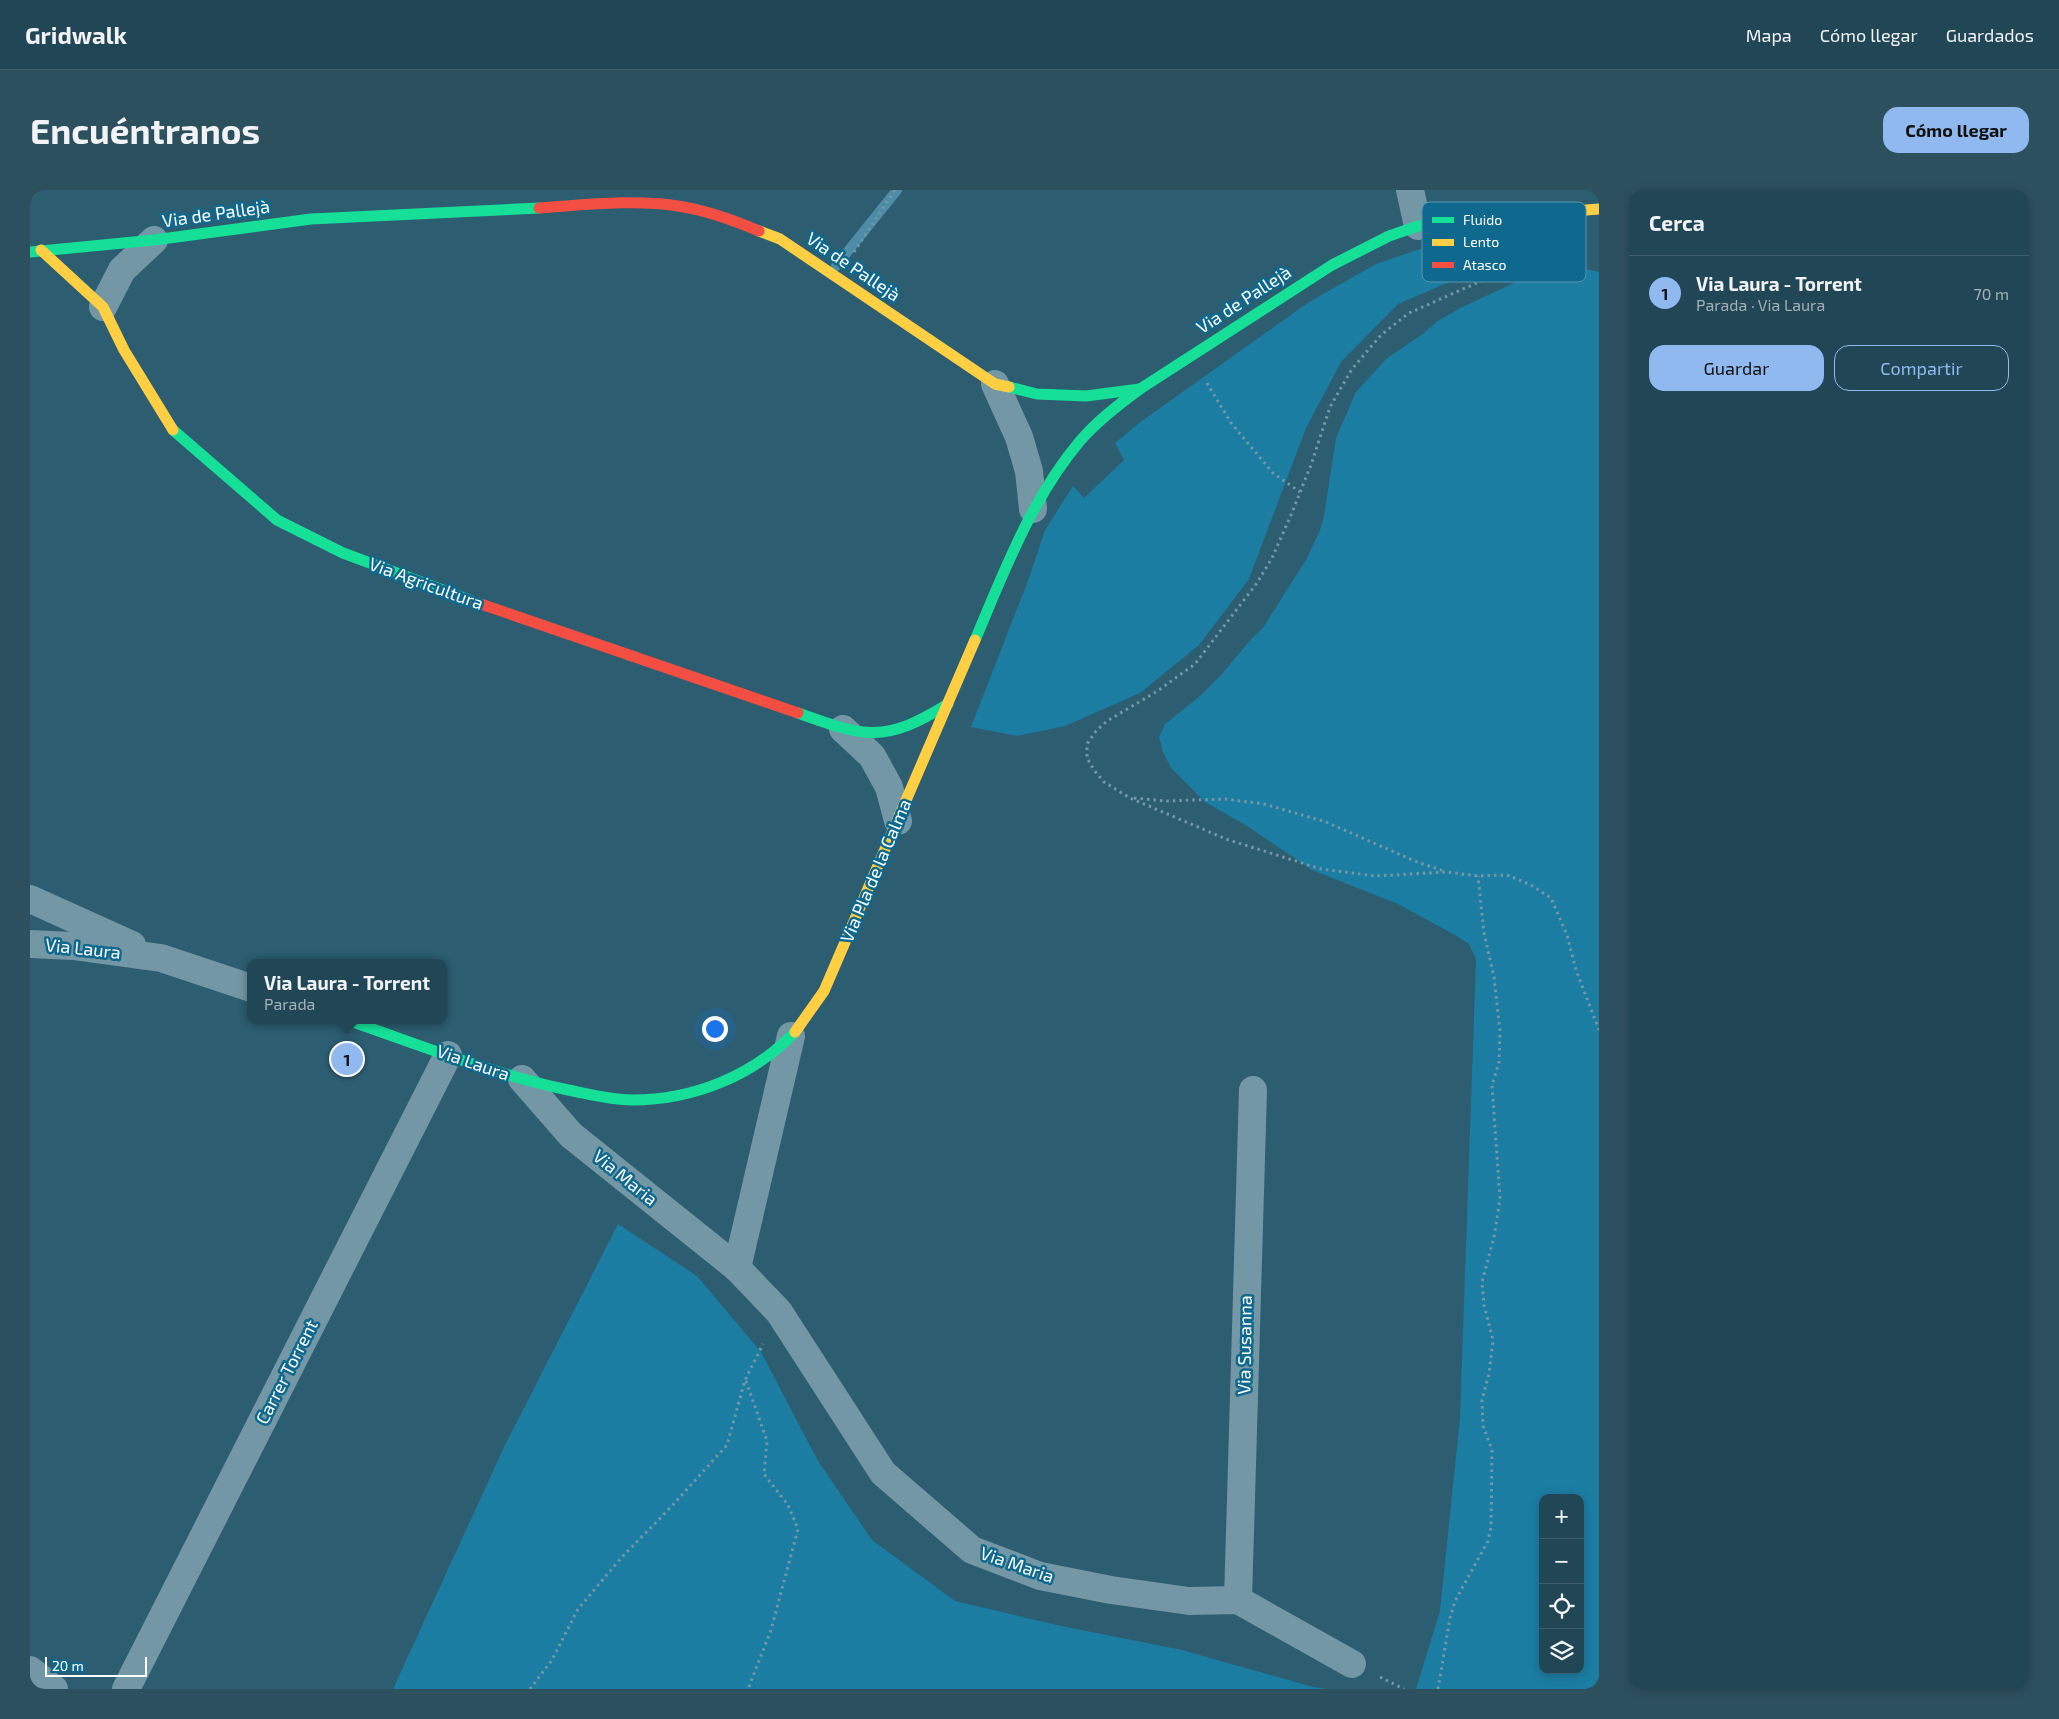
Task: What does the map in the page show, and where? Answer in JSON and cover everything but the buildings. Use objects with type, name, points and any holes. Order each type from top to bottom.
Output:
[{"type":"street","points":[[1410,190],[1418,226]]},
{"type":"street","name":"Via de Pallejà","points":[[36,251],[154,240],[311,219],[638,203],[678,206],[721,216],[780,239],[995,384],[1037,394],[1076,396],[1140,389],[1332,265],[1389,236],[1422,225]]},
{"type":"street","name":"Via de Pallejà","points":[[1586,210],[1599,209]]},
{"type":"street","points":[[103,307],[122,270],[154,240]]},
{"type":"street","name":"Via Agricultura","points":[[36,251],[103,307],[124,350],[175,433],[277,520],[352,556],[483,605],[843,729],[874,733],[895,730],[920,722],[948,704]]},
{"type":"street","points":[[995,384],[1021,445],[1029,471],[1033,510]]},
{"type":"street","name":"Via Pla de la Calma","points":[[601,1097],[630,1100],[665,1098],[701,1090],[734,1077],[767,1057],[792,1036],[824,991],[1004,570],[1033,510],[1060,468],[1095,425],[1140,389]]},
{"type":"street","name":"Via Agricultura","points":[[843,729],[872,756],[889,787],[898,820]]},
{"type":"street","points":[[30,900],[161,958]]},
{"type":"street","name":"Via Laura","points":[[30,944],[73,946],[161,958],[247,987]]},
{"type":"street","name":"Via Laura","points":[[359,1024],[522,1079],[601,1097]]},
{"type":"street","points":[[737,1268],[792,1036]]},
{"type":"street","name":"Carrer Torrent","points":[[126,1689],[448,1055]]},
{"type":"street","name":"Via Maria","points":[[522,1079],[571,1135],[737,1268],[779,1312],[883,1473],[972,1550],[1040,1576],[1111,1590],[1189,1601],[1238,1600]]},
{"type":"street","name":"Via Susanna","points":[[1238,1600],[1243,1460],[1244,1329],[1253,1090]]},
{"type":"street","points":[[1238,1600],[1352,1664]]},
{"type":"street","points":[[30,1670],[54,1689]]},
{"type":"path","points":[[839,278],[859,243],[895,190]]},
{"type":"path","points":[[1478,282],[1409,313],[1381,335],[1352,369],[1330,406],[1311,466],[1272,558],[1257,583],[1195,664],[1156,692],[1108,721],[1096,731],[1087,744],[1087,758],[1104,782],[1130,798],[1226,839],[1265,853],[1321,869],[1375,876],[1447,872],[1478,876],[1507,875],[1531,885],[1551,898],[1567,935],[1576,970],[1599,1030]]},
{"type":"path","points":[[1191,356],[1231,422],[1273,473],[1300,492]]},
{"type":"path","points":[[1130,798],[1166,802],[1226,799],[1264,804],[1326,822],[1417,862],[1447,872]]},
{"type":"path","points":[[1438,1689],[1450,1618],[1455,1601],[1488,1541],[1491,1527],[1492,1450],[1483,1426],[1482,1400],[1489,1374],[1493,1340],[1484,1305],[1482,1282],[1494,1237],[1500,1199],[1492,1085],[1499,1062],[1500,1031],[1494,978],[1484,933],[1478,876]]},
{"type":"path","points":[[530,1689],[552,1660],[578,1609],[622,1556],[671,1507],[727,1445],[745,1380],[767,1441],[764,1474],[788,1505],[798,1529],[771,1630],[748,1689]]},
{"type":"shaded area","points":[[1422,248],[1422,282],[1449,282],[1398,304],[1341,362],[1306,428],[1249,579],[1199,645],[1140,693],[1065,726],[1017,736],[971,727],[1029,578],[1045,530],[1073,486],[1084,498],[1124,460],[1115,443],[1139,423],[1309,302],[1376,264]]},
{"type":"shaded area","points":[[1586,269],[1599,272],[1599,1689],[1416,1689],[1440,1611],[1460,1418],[1476,959],[1469,944],[1455,935],[1398,904],[1312,870],[1247,826],[1205,802],[1171,768],[1163,752],[1159,737],[1165,724],[1199,697],[1263,628],[1307,558],[1320,530],[1324,516],[1336,438],[1356,392],[1386,359],[1424,333],[1436,322],[1460,308],[1517,282],[1586,282]]},
{"type":"shaded area","points":[[618,1224],[697,1276],[761,1352],[818,1461],[872,1540],[955,1601],[1061,1626],[1182,1650],[1313,1687],[1328,1689],[393,1689],[505,1445]]},
{"type":"waterway","points":[[836,266],[897,190]]},
{"type":"traffic: fast","points":[[30,252],[154,240],[311,219],[539,208]]},
{"type":"traffic: fast","points":[[1009,387],[1037,394],[1086,396],[1140,389],[1332,265],[1389,236],[1422,225]]},
{"type":"traffic: fast","points":[[975,640],[1008,562],[1047,487],[1063,463],[1093,427],[1140,389]]},
{"type":"traffic: fast","points":[[173,430],[277,520],[343,553],[472,601]]},
{"type":"traffic: fast","points":[[798,713],[841,727],[874,732],[890,731],[907,726],[948,704]]},
{"type":"traffic: fast","points":[[358,1024],[512,1076],[592,1095],[632,1100],[677,1096],[721,1082],[741,1073],[760,1061],[795,1032]]},
{"type":"traffic: slow","points":[[1586,210],[1599,209]]},
{"type":"traffic: slow","points":[[759,231],[780,239],[995,384],[1009,387]]},
{"type":"traffic: slow","points":[[41,250],[103,307],[124,350],[173,430]]},
{"type":"traffic: slow","points":[[795,1032],[824,991],[975,640]]},
{"type":"traffic: jam","points":[[539,208],[608,203],[661,204],[709,213],[759,231]]},
{"type":"traffic: jam","points":[[472,601],[798,713]]},
{"type":"place","name":"Via Laura - Torrent","points":[[347,1059]]}]
